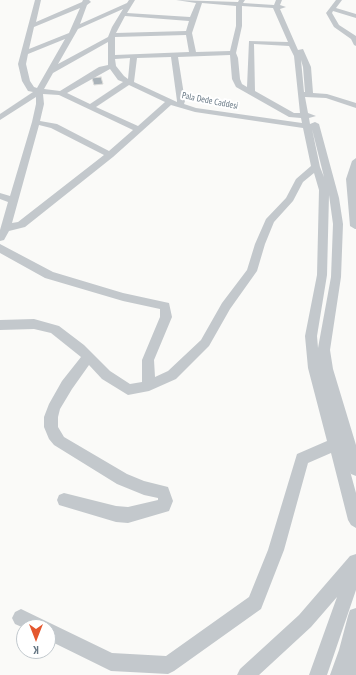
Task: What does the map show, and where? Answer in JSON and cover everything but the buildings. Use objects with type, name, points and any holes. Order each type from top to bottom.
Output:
[{"type":"street","points":[[46,0],[37,2],[22,64],[26,81],[31,89],[39,92],[62,93],[139,130]]},
{"type":"street","points":[[32,26],[85,2],[93,0]]},
{"type":"street","points":[[179,0],[281,3]]},
{"type":"street","points":[[339,0],[329,13],[336,26],[354,38],[356,44]]},
{"type":"street","points":[[193,54],[189,33],[200,1]]},
{"type":"street","points":[[0,118],[39,92],[73,31],[85,2]]},
{"type":"street","points":[[25,53],[130,2]]},
{"type":"street","points":[[62,93],[102,69],[112,66],[112,36],[122,14],[130,2]]},
{"type":"street","points":[[241,2],[239,26],[233,53],[235,58],[236,79],[239,84],[292,115],[309,116]]},
{"type":"street","points":[[281,3],[292,44],[297,56],[311,127],[316,167],[324,190],[322,275],[311,336],[314,368],[334,445],[356,520]]},
{"type":"street","points":[[281,3],[307,67],[304,94]]},
{"type":"street","points":[[332,9],[356,16]]},
{"type":"street","points":[[122,14],[193,20]]},
{"type":"street","points":[[50,72],[112,36],[189,33]]},
{"type":"street","points":[[251,90],[251,42],[292,44]]},
{"type":"street","points":[[111,58],[233,53]]},
{"type":"street","points":[[174,55],[181,100],[179,105]]},
{"type":"street","points":[[91,107],[115,89],[133,80],[134,56]]},
{"type":"street","name":"Pala Dede Caddesi","points":[[112,66],[121,78],[170,102],[195,110],[311,127]]},
{"type":"street","points":[[0,238],[6,228],[36,122],[40,104],[39,92]]},
{"type":"street","points":[[304,94],[327,96],[356,106]]},
{"type":"street","points":[[6,228],[21,225],[110,155],[170,102]]},
{"type":"street","points":[[36,122],[54,126],[110,155]]},
{"type":"street","points":[[311,127],[334,198],[338,224],[336,277],[324,350],[327,369],[356,469]]},
{"type":"street","points":[[355,226],[351,179],[356,161]]},
{"type":"street","points":[[0,325],[34,324],[55,329],[88,357],[106,375],[128,390],[149,386],[172,375],[205,342],[226,306],[252,271],[260,244],[270,221],[290,199],[300,181],[316,167]]},
{"type":"street","points":[[0,196],[14,201]]},
{"type":"street","points":[[0,248],[49,275],[123,298],[165,306],[166,317],[148,360],[149,386]]},
{"type":"street","points":[[64,500],[128,516],[164,506],[166,501],[163,492],[144,488],[128,481],[59,441],[54,435],[51,427],[51,417],[54,408],[67,385],[88,357]]},
{"type":"street","points":[[56,635],[111,662],[168,665],[255,603],[276,550],[302,459],[334,445]]},
{"type":"street","points":[[246,675],[305,621],[356,563]]},
{"type":"street","points":[[318,675],[356,563]]},
{"type":"street","points":[[338,675],[348,650],[356,616]]},
{"type":"street","points":[[348,650],[350,675]]}]
